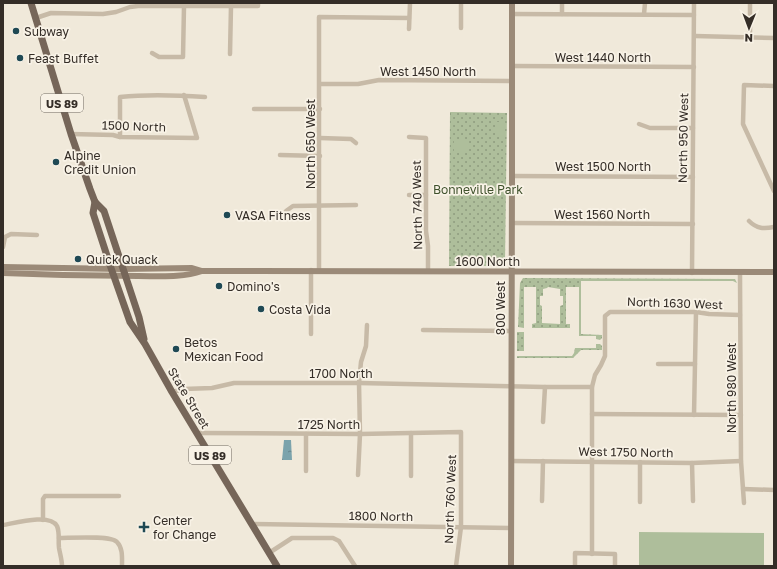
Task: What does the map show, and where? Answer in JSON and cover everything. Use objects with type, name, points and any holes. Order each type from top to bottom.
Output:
[{"type":"main road","name":"State Street","points":[[31,3],[71,134],[95,202],[104,211],[139,317],[145,344]]},
{"type":"main road","name":"800 West","points":[[511,566],[512,3]]},
{"type":"main road","name":"State Street","points":[[95,202],[93,213],[110,268],[130,322],[145,344],[196,433],[277,566]]},
{"type":"main road","name":"1600 North","points":[[3,267],[122,269],[192,268],[202,271],[774,272]]},
{"type":"main road","name":"1600 North","points":[[3,273],[125,276],[191,275],[202,271]]},
{"type":"street","points":[[409,29],[410,3]]},
{"type":"street","points":[[461,3],[461,28]]},
{"type":"street","points":[[562,3],[562,14]]},
{"type":"street","points":[[644,14],[645,3]]},
{"type":"street","name":"North 950 West","points":[[692,273],[694,3]]},
{"type":"street","points":[[750,3],[750,38]]},
{"type":"street","points":[[36,18],[51,13],[103,14],[138,6],[258,5]]},
{"type":"street","points":[[152,53],[159,57],[183,57],[184,6]]},
{"type":"street","points":[[230,54],[231,6]]},
{"type":"street","points":[[512,14],[694,15]]},
{"type":"street","name":"North 650 West","points":[[320,271],[319,17],[409,18]]},
{"type":"street","points":[[694,36],[774,38]]},
{"type":"street","name":"West 1440 North","points":[[512,66],[694,67]]},
{"type":"street","name":"West 1450 North","points":[[320,84],[358,84],[379,80],[512,81]]},
{"type":"street","points":[[774,86],[744,85],[743,124],[774,190]]},
{"type":"street","points":[[120,137],[120,97],[139,95],[184,95],[205,97]]},
{"type":"street","name":"1500 North","points":[[71,134],[113,135],[120,137],[197,138],[184,95]]},
{"type":"street","points":[[254,109],[320,109]]},
{"type":"street","points":[[639,124],[650,128],[693,128]]},
{"type":"street","points":[[320,138],[350,139],[356,143]]},
{"type":"street","name":"North 740 West","points":[[409,138],[426,138],[428,271]]},
{"type":"street","points":[[280,155],[320,156]]},
{"type":"street","name":"West 1500 North","points":[[512,176],[693,177]]},
{"type":"street","points":[[409,195],[426,195]]},
{"type":"street","points":[[286,211],[293,206],[356,205]]},
{"type":"street","points":[[749,221],[753,225],[763,229],[774,227]]},
{"type":"street","name":"West 1560 North","points":[[512,223],[692,224]]},
{"type":"street","points":[[3,247],[5,237],[9,234],[37,235]]},
{"type":"street","points":[[311,270],[311,334]]},
{"type":"street","name":"North 980 West","points":[[740,273],[741,461],[744,503]]},
{"type":"street","name":"North 1630 West","points":[[592,387],[595,375],[605,356],[605,316],[610,312],[696,312],[740,315]]},
{"type":"street","points":[[694,414],[696,312]]},
{"type":"street","points":[[358,476],[360,434],[359,383],[361,362],[366,346],[366,325]]},
{"type":"street","points":[[423,330],[511,330]]},
{"type":"street","points":[[658,364],[695,364]]},
{"type":"street","name":"1700 North","points":[[172,392],[184,388],[212,388],[234,383],[359,383],[592,387]]},
{"type":"street","points":[[543,422],[545,387]]},
{"type":"street","points":[[592,387],[592,554]]},
{"type":"street","points":[[592,414],[741,415]]},
{"type":"street","name":"1725 North","points":[[196,433],[360,434],[462,432]]},
{"type":"street","name":"North 760 West","points":[[456,566],[461,527],[462,432]]},
{"type":"street","points":[[411,433],[411,476]]},
{"type":"street","points":[[306,434],[306,471]]},
{"type":"street","name":"West 1750 North","points":[[512,461],[692,463],[741,461]]},
{"type":"street","points":[[542,501],[543,462]]},
{"type":"street","points":[[640,462],[640,502]]},
{"type":"street","points":[[692,463],[692,501]]},
{"type":"street","points":[[743,489],[774,490]]},
{"type":"street","points":[[43,520],[43,499],[47,496],[119,496]]},
{"type":"street","points":[[3,525],[23,521],[43,520],[48,520],[56,524],[62,566]]},
{"type":"street","name":"1800 North","points":[[252,524],[511,528]]},
{"type":"street","points":[[59,538],[102,538],[115,540],[122,550],[122,566]]},
{"type":"street","points":[[269,553],[292,538],[336,539],[355,566]]},
{"type":"street","points":[[574,566],[574,554],[615,554],[614,566]]},
{"type":"green space","name":"Bonneville Park","points":[[450,112],[507,113],[505,262],[501,265],[449,266]]},
{"type":"green space","points":[[496,122],[503,122],[503,137],[496,137]]},
{"type":"green space","points":[[454,140],[467,140],[467,152],[454,152]]},
{"type":"green space","points":[[523,278],[735,279],[737,283],[733,281],[581,281],[581,334],[602,335],[600,340],[596,339],[596,336],[579,336],[579,287],[566,287],[566,324],[570,324],[570,328],[532,328],[532,324],[536,323],[536,287],[524,287],[524,328],[518,327],[520,283]],"holes":[[[548,287],[560,289],[560,296],[563,296],[563,305],[560,306],[560,324],[542,323],[542,306],[540,305],[540,296],[543,296],[543,289]]]},
{"type":"green space","points":[[517,332],[524,332],[524,351],[517,351]]},
{"type":"green space","points":[[596,344],[600,344],[602,346],[602,350],[581,350],[573,358],[517,358],[517,356],[572,356],[575,348],[596,348]]},
{"type":"green space","points":[[639,532],[764,533],[764,566],[639,566]]},
{"type":"water","points":[[284,440],[291,440],[292,460],[282,460]]},
{"type":"place","name":"Subway","points":[[16,31]]},
{"type":"place","name":"Feast Buffet","points":[[20,58]]},
{"type":"place","name":"Alpine Credit Union","points":[[56,162]]},
{"type":"place","name":"VASA Fitness","points":[[227,215]]},
{"type":"place","name":"Quick Quack","points":[[78,259]]},
{"type":"place","name":"Domino's","points":[[219,286]]},
{"type":"place","name":"Costa Vida","points":[[261,309]]},
{"type":"place","name":"Betos Mexican Food","points":[[176,349]]},
{"type":"place","name":"Center for Change","points":[[144,527]]}]
